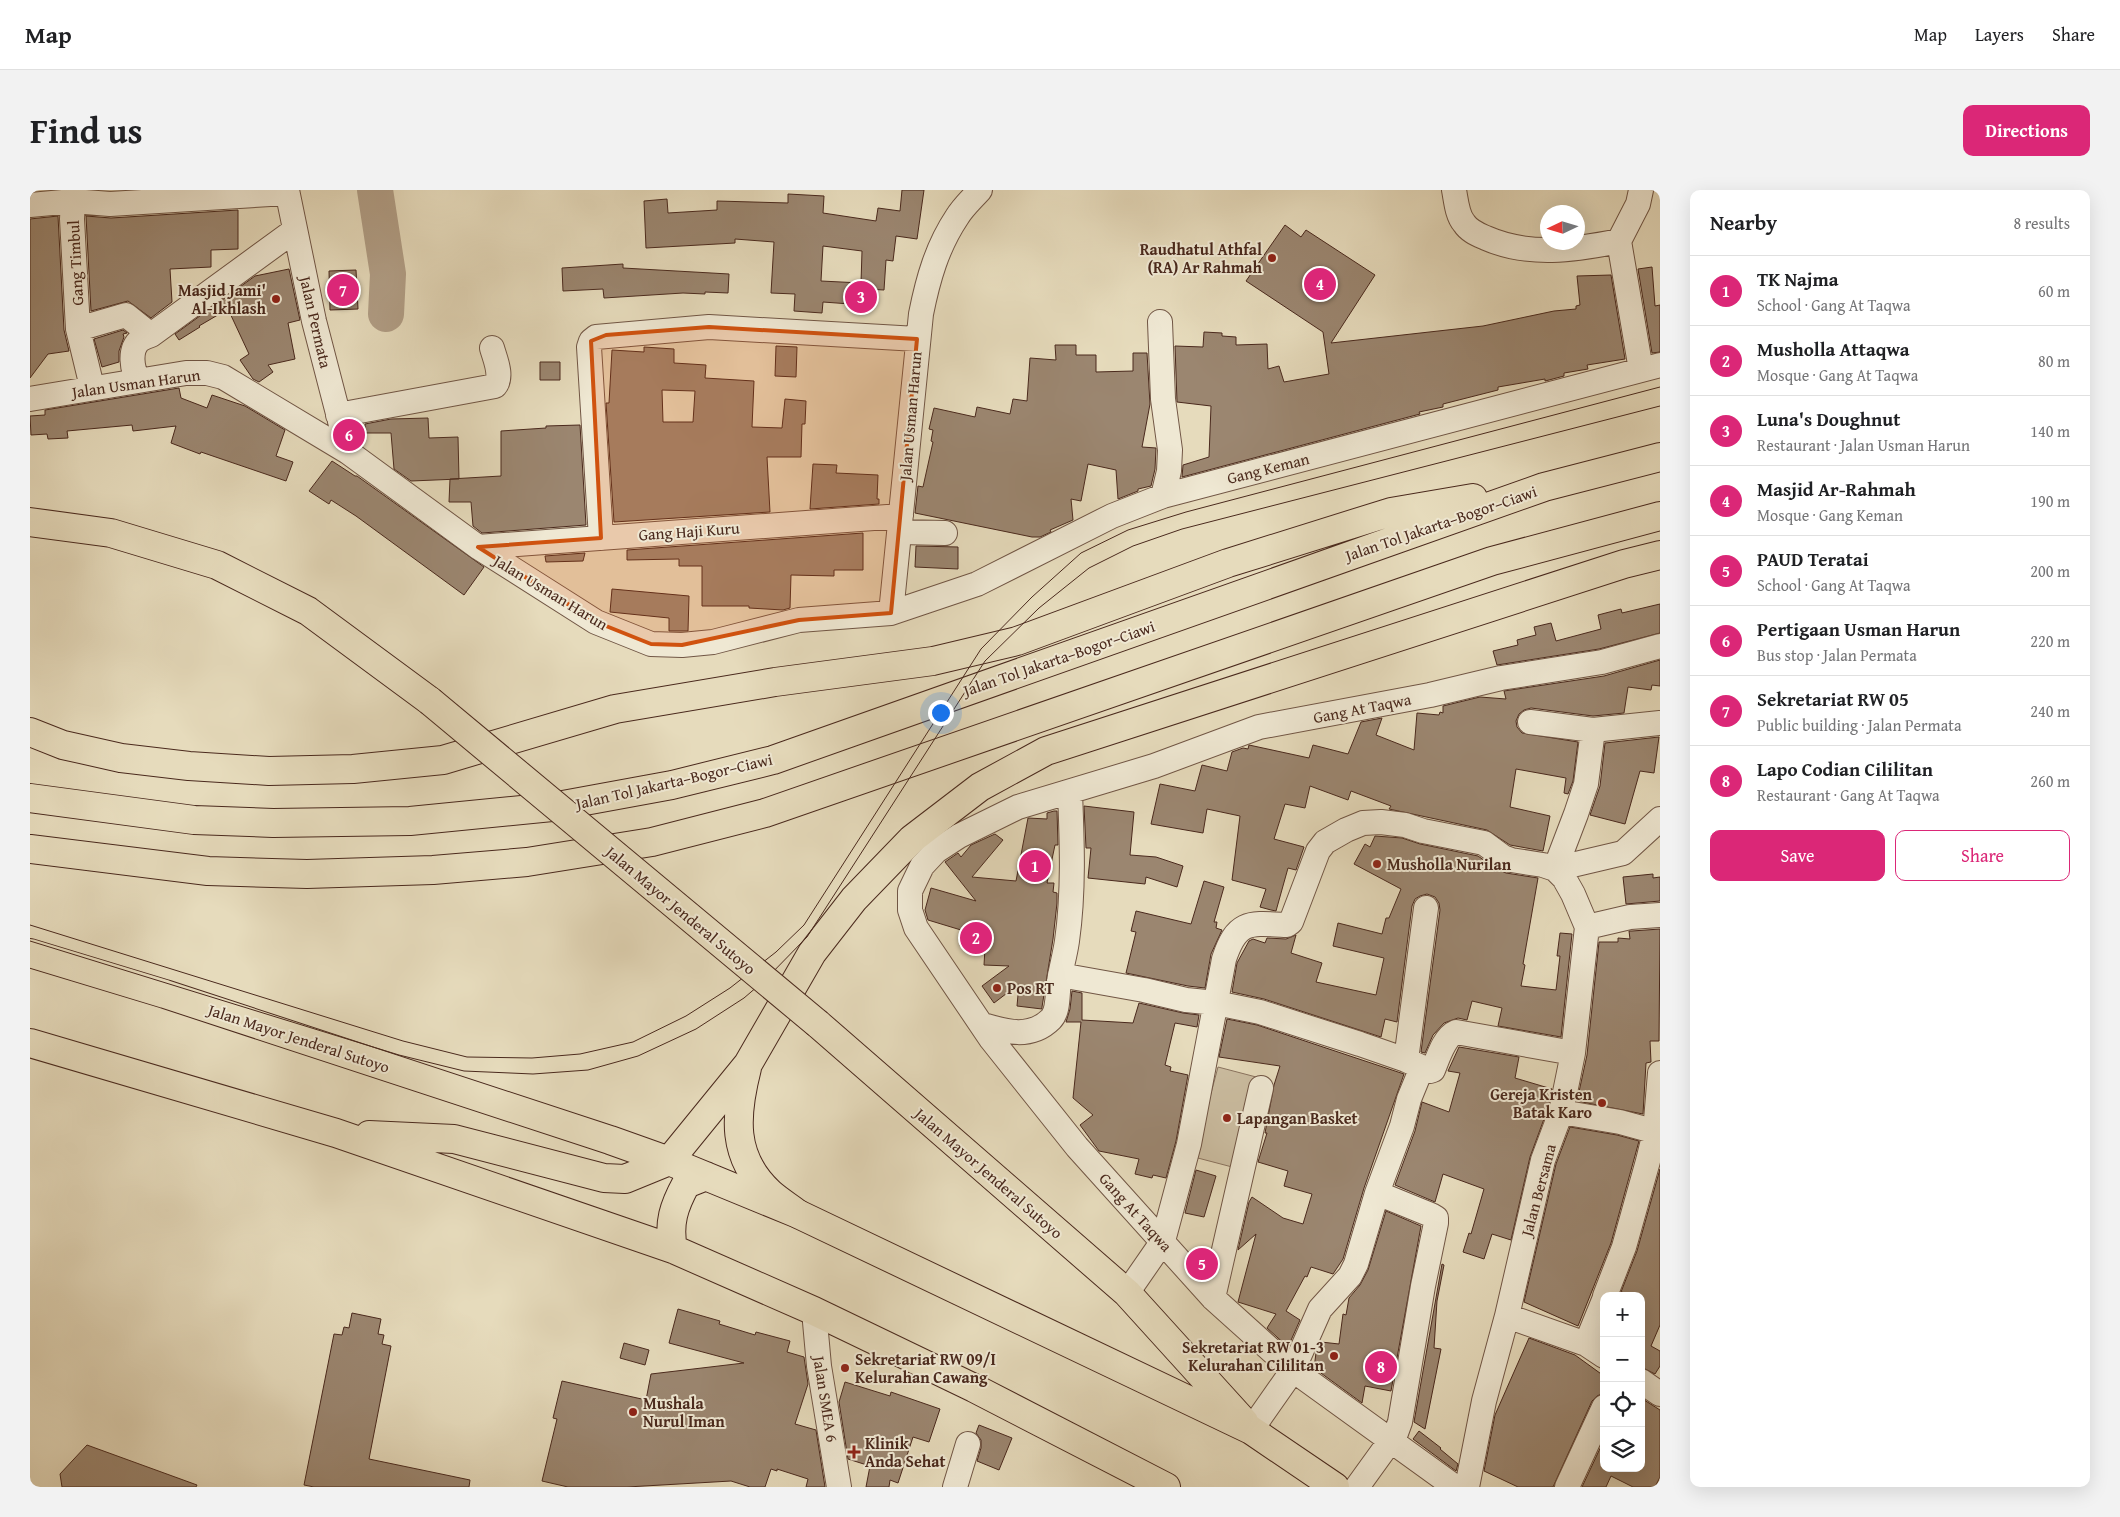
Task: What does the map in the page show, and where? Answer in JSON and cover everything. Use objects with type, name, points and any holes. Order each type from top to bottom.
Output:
[{"type":"highway","name":"Jalan Tol Jakarta–Bogor–Ciawi","points":[[30,798],[194,820],[273,823],[410,821],[552,808],[672,785],[773,760],[1544,487],[1660,457]]},
{"type":"highway","points":[[30,732],[63,745],[121,758],[198,767],[269,771],[353,769],[443,760],[615,709],[775,682],[933,661],[1017,641],[1228,563],[1391,512],[1544,487]]},
{"type":"highway","points":[[30,849],[208,871],[307,874],[433,870],[527,862],[652,842],[765,813],[1492,562],[1660,516]]},
{"type":"highway","name":"Jalan Mayor Jenderal Sutoyo","points":[[30,522],[111,533],[216,565],[308,611],[430,701],[818,1024],[1127,1293],[1251,1430]]},
{"type":"highway","points":[[336,1133],[454,1140],[604,1178],[625,1179],[669,1161],[748,1064],[812,952],[854,899],[912,840],[980,787],[1046,751],[1558,585],[1624,564],[1660,555]]},
{"type":"highway","name":"Jalan Mayor Jenderal Sutoyo","points":[[30,953],[165,994],[610,1140],[706,1176],[798,1214],[1251,1430],[1335,1487]]},
{"type":"highway","points":[[30,1043],[336,1133],[673,1249],[814,1311],[974,1388],[1166,1487]]},
{"type":"highway","points":[[748,1064],[740,1096],[737,1123],[742,1149],[753,1174],[771,1194],[798,1214]]},
{"type":"highway","points":[[673,1249],[670,1235],[671,1220],[675,1206],[686,1184],[706,1176]]},
{"type":"street","name":"Jalan Usman Harun","points":[[30,399],[92,387],[186,374],[207,373],[223,376],[348,452],[478,547],[596,622],[651,644],[682,646],[713,642],[799,620],[891,614],[917,339],[928,280],[937,253],[958,216],[980,190]]},
{"type":"street","points":[[1454,190],[1462,222],[1473,233],[1496,242],[1520,249],[1558,250],[1619,241]]},
{"type":"street","points":[[1641,190],[1638,204],[1619,241],[1650,368]]},
{"type":"street","name":"Gang Timbul","points":[[92,387],[78,329],[72,219],[73,201],[110,204],[287,192]]},
{"type":"street","name":"Jalan Permata","points":[[287,192],[314,321],[348,452]]},
{"type":"street","points":[[30,205],[73,201]]},
{"type":"street","points":[[140,380],[134,372],[133,352],[139,341],[151,335],[295,230]]},
{"type":"street","points":[[78,329],[126,315],[130,316],[151,335]]},
{"type":"street","points":[[1160,322],[1163,399],[1170,450],[1169,471],[1163,496]]},
{"type":"street","points":[[601,538],[589,347],[591,341],[596,337],[709,327],[917,339]]},
{"type":"street","points":[[338,415],[495,386],[499,382],[499,375],[492,348]]},
{"type":"street","name":"Gang Keman","points":[[891,614],[977,584],[1112,516],[1163,496],[1650,368]]},
{"type":"street","name":"Gang Haji Kuru","points":[[478,547],[601,538],[900,524],[945,534]]},
{"type":"street","name":"Gang At Taqwa","points":[[1455,1487],[1293,1370],[1213,1298],[1077,1147],[992,1039],[916,928],[910,910],[910,891],[922,866],[936,851],[959,836],[1018,807],[1154,766],[1259,727],[1430,695],[1501,678],[1593,664],[1660,646]]},
{"type":"street","points":[[1530,722],[1593,730],[1660,723]]},
{"type":"street","points":[[1555,869],[1586,784],[1593,730]]},
{"type":"street","points":[[983,1024],[1004,1032],[1020,1033],[1046,1023],[1055,1014],[1067,942],[1073,865],[1070,792]]},
{"type":"street","points":[[1127,1293],[1163,1241],[1189,1144],[1224,959],[1230,939],[1247,926],[1256,923],[1287,925],[1292,922],[1318,851],[1325,842],[1346,830],[1370,822],[1405,825],[1423,831],[1484,843],[1503,857],[1511,860],[1555,869],[1623,853],[1660,819]]},
{"type":"street","name":"Jalan Bersama","points":[[1467,1487],[1484,1401],[1507,1316],[1543,1160],[1561,1112],[1573,1053],[1587,927],[1573,894],[1564,878],[1555,869]]},
{"type":"street","points":[[1251,1430],[1293,1370],[1320,1309],[1350,1276],[1356,1264],[1377,1193],[1418,1077],[1415,1064],[1426,908]]},
{"type":"street","points":[[1587,927],[1630,917],[1660,915]]},
{"type":"street","points":[[1060,975],[1144,990],[1186,1000],[1216,1003],[1301,1024],[1430,1071],[1433,1070],[1450,1035],[1456,1032],[1573,1053]]},
{"type":"street","points":[[1607,1292],[1624,1247],[1657,1133],[1660,1073]]},
{"type":"street","points":[[1213,1298],[1261,1088]]},
{"type":"street","points":[[1561,1112],[1620,1122],[1657,1133]]},
{"type":"street","points":[[1358,1487],[1396,1433],[1400,1422],[1417,1329],[1422,1286],[1436,1223],[1436,1218],[1431,1215],[1377,1193]]},
{"type":"street","name":"Jalan SMEA 6","points":[[814,1311],[819,1366],[839,1487]]},
{"type":"street","points":[[1507,1316],[1595,1350],[1600,1322]]},
{"type":"street","points":[[1642,1382],[1660,1394]]},
{"type":"street","points":[[1567,1487],[1600,1416]]},
{"type":"street","points":[[955,1487],[968,1444]]},
{"type":"highlighted area","points":[[709,327],[917,339],[891,613],[799,620],[682,645],[651,644],[596,622],[478,547],[601,538],[591,341],[606,335]]},
{"type":"shaded area","name":"Lapangan Basket","points":[[1218,1067],[1260,1078],[1236,1168],[1194,1157]]},
{"type":"building","points":[[902,190],[924,190],[917,239],[896,236],[893,261],[886,260],[884,290],[865,289],[864,305],[823,302],[822,313],[794,311],[795,294],[771,293],[774,242],[735,239],[735,243],[646,248],[644,201],[667,199],[668,213],[717,210],[717,201],[788,203],[788,194],[824,196],[823,213],[876,221],[878,208],[900,211]],"holes":[[[823,246],[862,251],[861,283],[821,281]]]},
{"type":"building","points":[[238,210],[238,249],[211,250],[211,267],[170,269],[172,302],[151,318],[128,301],[91,311],[86,216],[111,218]]},
{"type":"building","points":[[58,216],[64,330],[69,351],[48,354],[30,378],[30,219]]},
{"type":"building","points":[[1285,225],[1301,237],[1306,230],[1375,275],[1331,343],[1483,326],[1554,311],[1576,309],[1576,306],[1580,305],[1577,276],[1611,275],[1625,359],[1587,365],[1588,369],[1564,373],[1564,376],[1545,381],[1545,379],[1498,387],[1498,390],[1443,404],[1443,407],[1419,412],[1420,414],[1182,477],[1183,465],[1209,457],[1211,406],[1177,402],[1175,346],[1203,347],[1204,332],[1222,333],[1222,336],[1236,337],[1236,345],[1267,344],[1268,369],[1279,366],[1284,382],[1329,374],[1323,332],[1246,281]]},
{"type":"building","points":[[623,264],[623,268],[729,274],[728,293],[705,292],[705,294],[683,293],[604,298],[603,289],[563,291],[562,268]]},
{"type":"building","points":[[1652,267],[1655,306],[1660,305],[1660,352],[1652,353],[1638,269]]},
{"type":"building","points":[[289,269],[300,320],[288,323],[295,359],[268,365],[273,372],[259,382],[253,379],[240,360],[249,354],[228,309],[179,340],[175,334],[255,276]]},
{"type":"building","points":[[356,270],[358,309],[330,310],[329,271]]},
{"type":"building","points":[[123,330],[127,333],[123,334],[124,337],[119,351],[119,362],[102,367],[94,339]]},
{"type":"building","points":[[1055,345],[1076,345],[1076,355],[1096,355],[1096,372],[1133,371],[1133,353],[1147,353],[1150,404],[1142,447],[1156,448],[1155,469],[1151,486],[1138,489],[1138,491],[1118,499],[1116,470],[1088,464],[1081,501],[1071,499],[1073,520],[1050,530],[1051,532],[1040,537],[1032,537],[915,513],[918,486],[923,487],[933,442],[931,441],[933,430],[929,429],[934,408],[975,417],[977,407],[1010,414],[1013,399],[1027,401],[1030,358],[1056,360]]},
{"type":"building","points":[[776,346],[797,347],[796,377],[775,376]]},
{"type":"building","points":[[644,347],[674,349],[674,363],[706,365],[705,378],[754,381],[752,427],[782,428],[785,399],[806,401],[805,424],[802,424],[801,457],[767,457],[770,512],[614,522],[606,403],[609,403],[612,350],[644,352]],"holes":[[[662,390],[695,391],[693,422],[663,422]]]},
{"type":"building","points":[[540,362],[560,362],[560,380],[540,380]]},
{"type":"building","points":[[179,388],[181,398],[207,408],[212,395],[245,406],[285,430],[276,456],[293,462],[286,481],[171,443],[176,426],[133,431],[132,425],[67,431],[68,438],[48,439],[47,434],[31,435],[30,416],[45,415],[45,410]]},
{"type":"building","points":[[428,418],[429,438],[458,437],[459,479],[411,481],[394,469],[391,433],[365,433],[365,424],[391,419]]},
{"type":"building","points":[[580,425],[586,525],[482,533],[473,526],[471,502],[449,502],[450,479],[501,476],[501,431],[546,428],[546,426]]},
{"type":"building","points":[[332,461],[357,476],[484,567],[464,595],[356,516],[331,500],[329,504],[309,491]]},
{"type":"building","points":[[813,464],[837,465],[836,473],[878,475],[877,499],[879,499],[879,504],[810,509]]},
{"type":"building","points":[[863,533],[863,570],[834,570],[834,576],[791,575],[790,608],[783,610],[749,608],[749,606],[702,606],[702,566],[679,566],[679,559],[627,560],[627,550]]},
{"type":"building","points":[[916,546],[958,547],[958,569],[915,567]]},
{"type":"building","points":[[585,553],[583,561],[546,562],[545,556]]},
{"type":"building","points":[[612,589],[689,596],[688,631],[669,631],[669,618],[610,612]]},
{"type":"building","points":[[1660,604],[1660,633],[1599,649],[1497,665],[1493,651],[1518,645],[1517,640],[1536,635],[1534,627],[1551,623],[1556,641],[1601,629],[1598,615],[1621,609],[1622,613]]},
{"type":"building","points":[[1660,660],[1660,686],[1652,685],[1651,690],[1628,687],[1624,713],[1593,716],[1531,708],[1519,714],[1516,721],[1517,727],[1522,733],[1578,742],[1573,781],[1568,794],[1564,793],[1566,778],[1516,769],[1510,807],[1550,816],[1543,851],[1510,845],[1487,830],[1389,809],[1391,806],[1351,791],[1348,800],[1310,786],[1305,808],[1285,804],[1274,839],[1304,847],[1296,870],[1288,868],[1276,911],[1260,907],[1266,889],[1232,880],[1240,816],[1207,809],[1203,833],[1151,824],[1160,784],[1195,791],[1202,765],[1227,771],[1232,752],[1243,748],[1248,749],[1249,745],[1309,758],[1313,745],[1348,754],[1361,722],[1382,718],[1376,735],[1414,750],[1417,713],[1439,715],[1440,712],[1443,713],[1443,706],[1480,697],[1506,699],[1504,691],[1604,676]]},
{"type":"building","points":[[1659,737],[1654,773],[1640,771],[1625,824],[1590,815],[1600,786],[1605,743]]},
{"type":"building","points":[[1084,806],[1134,812],[1130,855],[1156,857],[1183,866],[1177,887],[1146,877],[1145,884],[1088,878],[1091,848],[1086,848]]},
{"type":"building","points":[[1057,811],[1058,845],[1055,845],[1047,883],[1054,883],[1053,892],[1057,893],[1057,903],[1042,1009],[1017,1006],[1019,984],[994,1003],[982,986],[1009,966],[984,965],[985,948],[960,946],[961,930],[928,920],[925,910],[931,888],[976,901],[945,862],[958,853],[961,857],[971,845],[995,834],[1003,840],[972,877],[1016,881],[1028,818],[1047,819],[1047,813]]},
{"type":"building","points":[[1375,836],[1402,838],[1420,844],[1478,856],[1506,873],[1538,878],[1521,986],[1556,990],[1560,956],[1557,956],[1560,933],[1572,934],[1561,1037],[1498,1026],[1502,1008],[1472,1001],[1467,1020],[1458,1018],[1444,1023],[1433,1035],[1425,1053],[1421,1052],[1440,910],[1439,903],[1435,897],[1427,894],[1415,899],[1412,906],[1397,1022],[1385,1019],[1381,1037],[1264,999],[1232,992],[1237,963],[1249,941],[1253,939],[1265,943],[1267,938],[1286,939],[1296,935],[1291,953],[1322,963],[1316,982],[1376,995],[1384,958],[1333,946],[1338,923],[1382,934],[1386,918],[1389,918],[1401,889],[1354,864],[1365,844],[1370,847]]},
{"type":"building","points":[[1653,874],[1653,878],[1660,877],[1660,901],[1626,904],[1623,877]]},
{"type":"building","points":[[1204,881],[1224,887],[1214,922],[1217,922],[1216,928],[1222,930],[1211,954],[1205,988],[1126,973],[1136,932],[1131,931],[1136,911],[1191,924]]},
{"type":"building","points":[[1660,929],[1659,1041],[1650,1041],[1651,1062],[1646,1063],[1643,1114],[1577,1101],[1587,1055],[1599,942],[1618,942],[1618,938],[1630,939],[1629,931]]},
{"type":"building","points":[[1072,991],[1082,993],[1082,1020],[1133,1023],[1139,1003],[1199,1015],[1197,1027],[1175,1023],[1165,1065],[1171,1067],[1170,1071],[1188,1075],[1176,1141],[1166,1178],[1153,1175],[1152,1178],[1135,1174],[1139,1159],[1099,1151],[1080,1125],[1093,1115],[1073,1098],[1081,1022],[1066,1022]]},
{"type":"building","points":[[1227,1019],[1257,1025],[1404,1074],[1364,1188],[1343,1259],[1333,1274],[1311,1267],[1307,1277],[1305,1276],[1286,1311],[1300,1320],[1288,1347],[1267,1328],[1276,1314],[1238,1302],[1256,1234],[1238,1250],[1249,1202],[1252,1197],[1283,1218],[1303,1224],[1312,1194],[1284,1186],[1288,1171],[1258,1162],[1267,1133],[1265,1133],[1274,1085],[1280,1066],[1219,1057]]},
{"type":"building","points":[[1459,1047],[1519,1057],[1515,1078],[1552,1089],[1548,1108],[1530,1157],[1511,1240],[1492,1234],[1484,1259],[1463,1252],[1469,1233],[1471,1234],[1484,1189],[1443,1174],[1435,1202],[1395,1185],[1415,1131],[1422,1102],[1449,1112],[1460,1073],[1448,1071]]},
{"type":"building","points":[[1570,1127],[1617,1135],[1639,1141],[1611,1243],[1578,1326],[1524,1302],[1556,1164]]},
{"type":"building","points":[[1660,1169],[1660,1325],[1651,1346],[1660,1351],[1660,1366],[1655,1374],[1645,1369],[1645,1292],[1621,1292],[1637,1251]]},
{"type":"building","points":[[1196,1170],[1216,1176],[1204,1217],[1185,1213]]},
{"type":"building","points":[[1386,1211],[1421,1226],[1391,1391],[1365,1386],[1362,1403],[1314,1368],[1316,1353],[1321,1342],[1339,1344],[1343,1314],[1346,1315],[1349,1298],[1360,1285],[1368,1270]]},
{"type":"building","points":[[1198,1248],[1208,1259],[1206,1269],[1192,1254]]},
{"type":"building","points":[[1442,1264],[1444,1265],[1437,1301],[1434,1348],[1441,1349],[1425,1429],[1414,1422]]},
{"type":"building","points":[[678,1309],[720,1321],[719,1324],[755,1335],[756,1332],[790,1341],[787,1352],[804,1357],[808,1384],[795,1424],[816,1430],[825,1487],[806,1487],[808,1479],[777,1469],[777,1471],[771,1469],[765,1487],[750,1487],[731,1481],[627,1487],[568,1487],[542,1481],[557,1419],[553,1418],[562,1381],[646,1400],[651,1374],[744,1363],[669,1343]]},
{"type":"building","points":[[352,1313],[381,1319],[378,1334],[384,1335],[382,1344],[391,1346],[369,1459],[470,1480],[469,1487],[314,1487],[304,1485],[334,1334],[342,1335],[344,1327],[349,1328]]},
{"type":"building","points":[[1529,1338],[1575,1355],[1600,1373],[1600,1395],[1592,1401],[1553,1487],[1518,1487],[1484,1471],[1495,1415]]},
{"type":"building","points":[[624,1343],[649,1350],[645,1365],[620,1358]]},
{"type":"building","points":[[845,1382],[890,1396],[891,1392],[940,1409],[929,1442],[913,1437],[898,1483],[890,1480],[889,1487],[866,1487],[870,1466],[848,1459],[839,1402]]},
{"type":"building","points":[[1645,1401],[1660,1410],[1660,1477],[1655,1487],[1633,1487],[1611,1476],[1606,1487],[1582,1487],[1600,1449],[1600,1472],[1645,1472]]},
{"type":"building","points":[[979,1425],[1012,1438],[999,1470],[977,1461],[981,1448],[981,1440],[976,1433]]},
{"type":"building","points":[[1419,1431],[1458,1464],[1456,1471],[1413,1439]]},
{"type":"building","points":[[87,1445],[197,1485],[196,1487],[62,1487],[60,1474]]},
{"type":"waterway","points":[[375,190],[388,274],[386,314]]},
{"type":"tram line","points":[[30,925],[403,1041],[467,1057],[532,1058],[580,1054],[633,1042],[686,1016],[730,988],[776,952],[804,925],[981,649],[1032,597],[1081,553],[1128,530],[1186,512],[1660,387]]},
{"type":"tram line","points":[[30,941],[399,1055],[464,1071],[533,1074],[588,1070],[638,1056],[696,1029],[744,998],[765,980],[807,937],[985,661],[1039,608],[1089,568],[1133,546],[1182,529],[1660,406]]},
{"type":"place","name":"Raudhatul Athfal (RA) Ar Rahmah","points":[[1272,258]]},
{"type":"place","name":"Masjid Ar-Rahmah","points":[[1320,284]]},
{"type":"place","name":"Sekretariat RW 05","points":[[343,290]]},
{"type":"place","name":"Luna's Doughnut","points":[[861,297]]},
{"type":"place","name":"Masjid Jami' Al-Ikhlash","points":[[276,299]]},
{"type":"place","name":"Pertigaan Usman Harun","points":[[349,435]]},
{"type":"place","name":"Musholla Nurilan","points":[[1377,864]]},
{"type":"place","name":"TK Najma","points":[[1035,866]]},
{"type":"place","name":"Musholla Attaqwa","points":[[976,938]]},
{"type":"place","name":"Pos RT","points":[[997,988]]},
{"type":"place","name":"Gereja Kristen Batak Karo","points":[[1602,1103]]},
{"type":"place","name":"Lapangan Basket","points":[[1227,1118]]},
{"type":"place","name":"PAUD Teratai","points":[[1202,1264]]},
{"type":"place","name":"Sekretariat RW 01-3 Kelurahan Cililitan","points":[[1334,1356]]},
{"type":"place","name":"Lapo Codian Cililitan","points":[[1381,1367]]},
{"type":"place","name":"Sekretariat RW 09/I Kelurahan Cawang","points":[[845,1368]]},
{"type":"place","name":"Mushala Nurul Iman","points":[[633,1412]]},
{"type":"place","name":"Klinik Anda Sehat","points":[[854,1452]]}]
